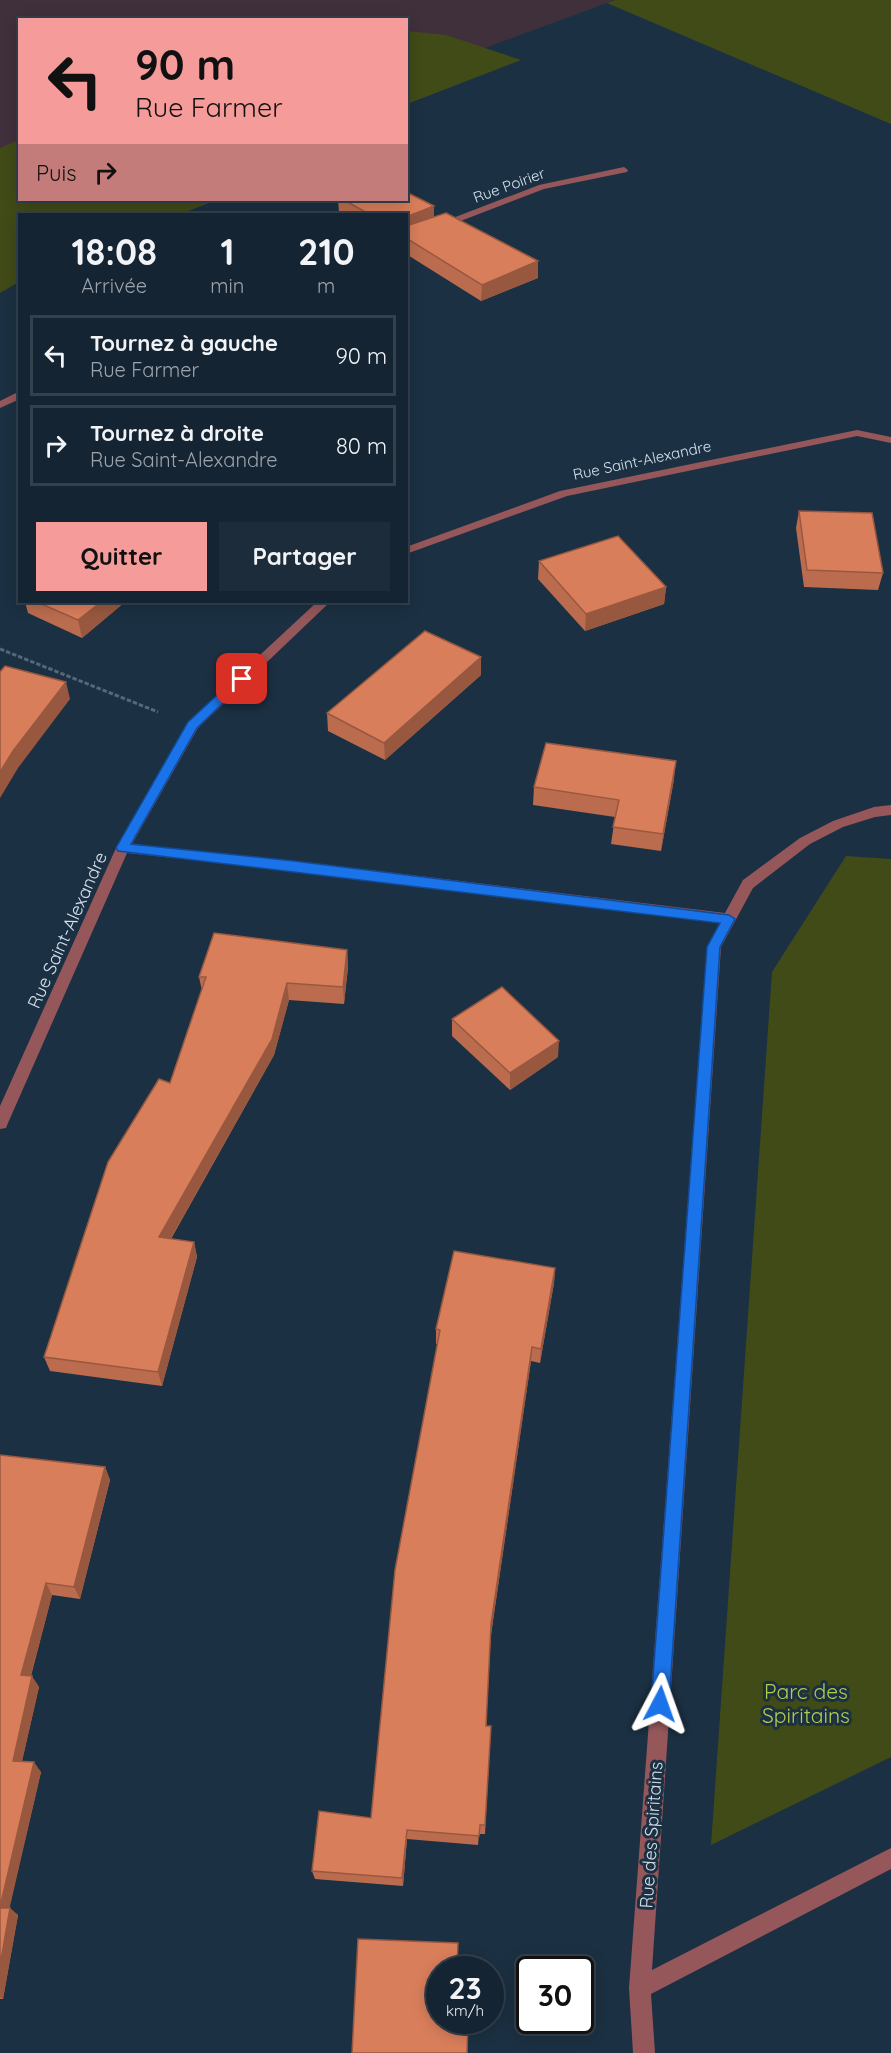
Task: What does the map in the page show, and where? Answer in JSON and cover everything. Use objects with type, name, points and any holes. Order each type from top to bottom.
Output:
[{"type":"street","name":"Rue Poirier","points":[[408,238],[542,187],[624,170]]},
{"type":"street","points":[[0,405],[18,395]]},
{"type":"street","name":"Rue Saint-Alexandre","points":[[408,550],[564,493],[857,433],[891,440]]},
{"type":"street","name":"Rue Saint-Alexandre","points":[[0,1124],[123,848],[193,725],[323,603]]},
{"type":"street","name":"Rue des Spiritains","points":[[644,2053],[640,1988],[714,947],[748,884],[805,841],[838,824],[874,812],[891,810]]},
{"type":"street","points":[[123,848],[294,866],[729,919]]},
{"type":"street","points":[[640,1988],[891,1858]]},
{"type":"path","points":[[0,649],[193,725]]},
{"type":"shaded area","points":[[0,0],[615,0],[408,77],[408,18],[18,18],[18,201],[20,201],[20,213],[18,213],[18,219],[0,261]]},
{"type":"green space","points":[[615,0],[891,0],[891,124],[607,3]]},
{"type":"green space","points":[[408,31],[446,35],[521,60],[408,104]]},
{"type":"green space","points":[[18,140],[18,201],[214,201],[183,213],[18,213],[18,283],[0,293],[0,148]]},
{"type":"green space","name":"Parc des Spiritains","points":[[846,856],[891,859],[891,1757],[711,1845],[772,972]]},
{"type":"building","points":[[408,193],[434,206],[408,216],[408,213],[367,213],[346,201],[408,201]]},
{"type":"building","points":[[446,213],[538,261],[482,285],[408,239],[408,225]]},
{"type":"building","points":[[799,511],[872,513],[883,573],[807,570]]},
{"type":"building","points":[[618,536],[666,587],[586,614],[539,561]]},
{"type":"building","points":[[39,603],[100,603],[78,620]]},
{"type":"building","points":[[425,631],[481,657],[384,743],[327,713]]},
{"type":"building","points":[[5,666],[66,682],[13,751],[0,772],[0,672]]},
{"type":"building","points":[[546,743],[676,761],[663,834],[613,827],[619,800],[534,787]]},
{"type":"building","points":[[214,933],[347,950],[343,987],[287,983],[272,1039],[159,1237],[194,1242],[158,1372],[44,1357],[108,1162],[159,1079],[170,1083],[206,977],[199,977]]},
{"type":"building","points":[[502,987],[559,1041],[510,1073],[452,1019]]},
{"type":"building","points":[[454,1251],[555,1268],[541,1349],[532,1347],[491,1624],[486,1726],[491,1726],[485,1825],[480,1825],[479,1836],[407,1830],[402,1878],[312,1871],[319,1811],[371,1818],[395,1570],[440,1330],[436,1329]]},
{"type":"building","points":[[0,1455],[105,1467],[74,1587],[46,1583],[21,1675],[32,1676],[13,1761],[34,1762],[0,1907]]},
{"type":"building","points":[[0,1908],[10,1908],[0,1966]]},
{"type":"building","points":[[358,1939],[458,1943],[458,1956],[426,1956],[426,2034],[468,2034],[467,2053],[352,2053]]},
{"type":"route","points":[[242,679],[193,725],[123,848],[294,866],[729,919],[714,947],[660,1704]]}]
